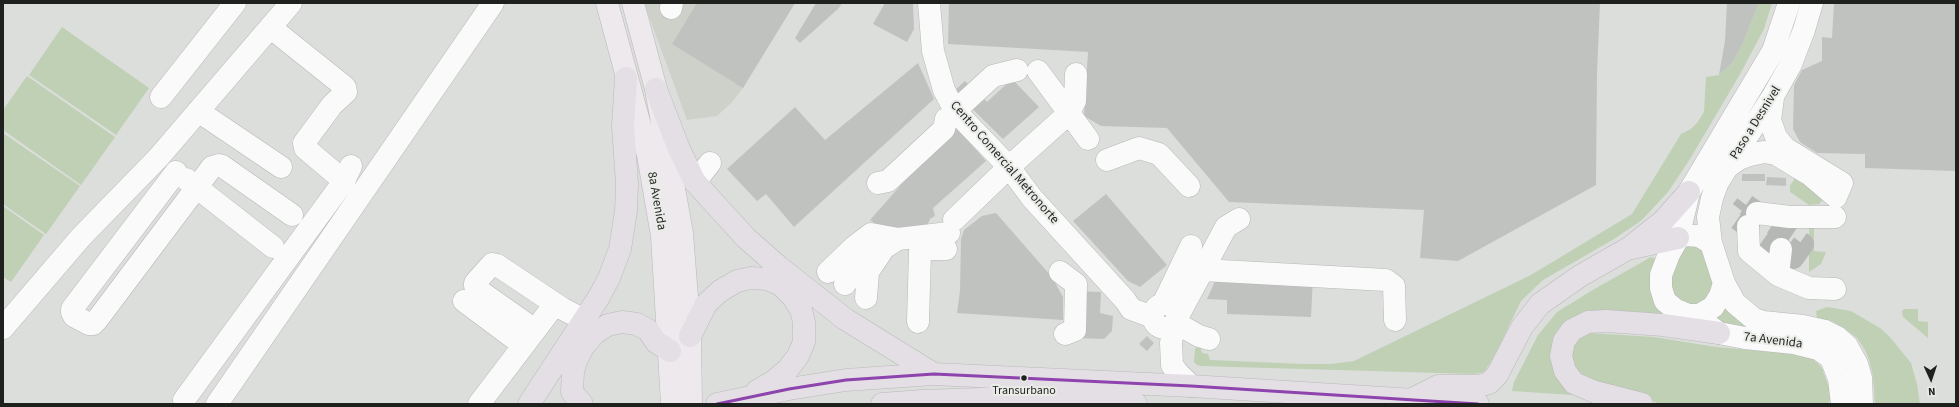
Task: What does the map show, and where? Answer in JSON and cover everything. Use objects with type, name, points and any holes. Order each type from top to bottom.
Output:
[{"type":"highway","points":[[529,404],[584,320],[609,278],[620,249],[627,191],[623,126],[626,78]]},
{"type":"highway","points":[[656,89],[679,149],[695,182],[746,238],[779,267],[845,319],[934,374]]},
{"type":"highway","points":[[1409,400],[1438,386],[1479,386],[1489,383],[1497,375],[1522,327],[1540,304],[1580,276],[1629,248],[1663,221],[1689,192]]},
{"type":"highway","points":[[1629,248],[1678,238]]},
{"type":"highway","points":[[690,336],[706,304],[720,291],[737,281],[751,278],[766,280],[781,285],[793,297],[801,310],[804,322],[804,342],[798,356],[788,369],[774,380],[742,399]]},
{"type":"highway","points":[[1663,325],[1691,315]]},
{"type":"highway","points":[[1642,404],[1595,392],[1574,383],[1565,371],[1561,356],[1564,341],[1572,330],[1588,322],[1613,321],[1663,325],[1719,333]]},
{"type":"highway","points":[[582,404],[572,392],[573,372],[576,361],[583,347],[595,333],[608,325],[622,322],[637,324],[648,330],[656,342],[670,351]]},
{"type":"highway","points":[[717,404],[789,389],[846,380],[934,374],[1191,386],[1478,404]]},
{"type":"highway","points":[[882,404],[961,399],[1009,398],[1136,404]]},
{"type":"main road","name":"8a Avenida","points":[[607,3],[648,155],[662,236],[670,351],[681,396]]},
{"type":"main road","name":"8a Avenida","points":[[632,3],[656,89],[682,233],[690,336],[681,396]]},
{"type":"main road","points":[[961,399],[983,404]]},
{"type":"street","points":[[161,97],[235,3]]},
{"type":"street","points":[[217,404],[493,3]]},
{"type":"street","name":"Centro Comercial Metronorte","points":[[929,3],[933,51],[950,110],[1009,167],[1032,198],[1125,300],[1136,298],[1167,315]]},
{"type":"street","name":"Paso a Desnivel","points":[[1678,238],[1689,192],[1773,51],[1789,3]]},
{"type":"street","name":"Paso a Desnivel","points":[[1711,243],[1708,217],[1712,198],[1718,182],[1773,96],[1791,64],[1804,30],[1812,3]]},
{"type":"street","points":[[3,328],[81,237],[158,158],[270,27],[287,4]]},
{"type":"street","points":[[184,400],[348,173],[305,148],[304,143],[332,105],[346,92],[345,87],[270,27]]},
{"type":"street","points":[[878,183],[888,181],[944,129],[950,110],[993,76],[1017,70]]},
{"type":"street","points":[[1038,71],[1068,114],[1088,139]]},
{"type":"street","points":[[918,322],[920,251],[926,249],[950,234],[1009,167],[1068,114],[1075,101],[1076,74]]},
{"type":"street","points":[[1728,167],[1739,159],[1750,154],[1764,152],[1776,154],[1809,174],[1836,197],[1842,183],[1785,148],[1776,137],[1770,120],[1773,96]]},
{"type":"street","points":[[198,111],[281,167]]},
{"type":"street","points":[[1108,160],[1139,148],[1159,154],[1188,186]]},
{"type":"street","points":[[158,158],[274,247]]},
{"type":"street","points":[[695,182],[710,163]]},
{"type":"street","points":[[176,172],[72,309],[74,316],[89,324],[93,324],[97,320],[212,167],[218,165],[292,215]]},
{"type":"street","points":[[1835,217],[1790,217],[1752,220],[1749,251],[1778,275],[1809,288],[1835,289]]},
{"type":"street","points":[[1167,315],[1203,270],[1226,227],[1239,219]]},
{"type":"street","points":[[828,272],[854,247],[872,234],[898,239]]},
{"type":"street","points":[[845,284],[862,256],[878,242],[950,234]]},
{"type":"street","points":[[1692,234],[1699,236],[1711,243],[1724,283],[1720,296],[1713,307],[1701,314],[1691,315],[1676,310],[1665,301],[1661,288],[1662,274],[1669,254],[1678,238],[1686,235],[1692,234]]},
{"type":"street","points":[[866,298],[868,272],[884,248],[898,239]]},
{"type":"street","points":[[1191,386],[1176,372],[1172,364],[1167,315],[1192,246]]},
{"type":"street","points":[[1778,275],[1781,249]]},
{"type":"street","points":[[529,338],[478,290],[475,283],[492,264],[495,264],[555,304],[584,320]]},
{"type":"street","points":[[1203,270],[1386,280],[1394,286],[1395,320]]},
{"type":"street","points":[[1060,272],[1066,287],[1069,304],[1070,320],[1066,334]]},
{"type":"street","name":"7a Avenida","points":[[1724,283],[1735,303],[1754,319],[1769,323],[1802,326],[1825,331],[1838,337],[1847,346],[1857,364],[1861,378],[1852,400]]},
{"type":"street","points":[[464,301],[529,338]]},
{"type":"street","points":[[479,404],[555,304]]},
{"type":"street","points":[[1167,315],[1199,336],[1209,339]]},
{"type":"street","name":"7a Avenida","points":[[1691,315],[1719,333],[1745,338],[1807,345],[1818,349],[1831,358],[1839,379],[1852,400]]},
{"type":"shaded area","points":[[644,3],[795,3],[743,88],[732,102],[717,116],[687,120]]},
{"type":"green space","points":[[1759,3],[1772,3],[1764,29],[1739,76],[1690,159],[1668,192],[1642,220],[1614,239],[1543,280],[1521,301],[1494,357],[1484,372],[1474,374],[1201,366],[1194,362],[1195,349],[1197,347],[1201,349],[1202,353],[1208,354],[1210,360],[1303,364],[1331,364],[1354,361],[1531,275],[1632,214],[1681,134],[1691,129],[1704,112],[1706,77],[1719,75],[1733,62],[1743,43]]},
{"type":"green space","points":[[62,27],[149,88],[116,135],[29,75]]},
{"type":"green space","points":[[27,76],[115,137],[81,185],[3,130],[3,110]]},
{"type":"green space","points":[[3,133],[80,186],[46,234],[3,204]]},
{"type":"green space","points":[[1796,176],[1824,198],[1819,204],[1809,205],[1790,192],[1790,186]]},
{"type":"green space","points":[[3,206],[44,235],[11,282],[3,277]]},
{"type":"green space","points":[[1809,224],[1814,224],[1814,251],[1826,252],[1821,264],[1809,272]]},
{"type":"green space","points":[[1682,245],[1703,248],[1714,278],[1710,299],[1690,308],[1672,297],[1670,276]]},
{"type":"green space","points":[[1651,257],[1656,259],[1669,314],[1563,329],[1574,391],[1572,395],[1512,391],[1514,382],[1538,335],[1557,312]]},
{"type":"green space","points":[[1726,307],[1735,317],[1748,324],[1817,336],[1838,348],[1849,362],[1854,378],[1856,396],[1852,396],[1849,371],[1845,363],[1837,353],[1825,344],[1817,341],[1723,326],[1715,320]]},
{"type":"green space","points":[[1827,307],[1851,311],[1880,328],[1889,336],[1911,363],[1917,384],[1920,404],[1875,404],[1873,376],[1865,350],[1857,338],[1844,328],[1832,321],[1817,318],[1816,311]]},
{"type":"green space","points":[[1904,309],[1918,309],[1918,321],[1928,322],[1928,338],[1903,317],[1902,311]]},
{"type":"green space","points":[[1589,333],[1654,337],[1716,347],[1797,354],[1812,358],[1822,368],[1832,396],[1828,404],[1662,404],[1632,396],[1578,373],[1572,361],[1574,342],[1581,336]]},
{"type":"building","points":[[697,3],[795,3],[743,88],[672,44]]},
{"type":"building","points":[[816,3],[842,3],[839,8],[800,43],[795,38]]},
{"type":"building","points":[[885,3],[913,3],[914,29],[907,42],[873,24]]},
{"type":"building","points":[[949,3],[1600,3],[1597,73],[1596,185],[1458,261],[1420,258],[1424,210],[1229,202],[1167,128],[1101,126],[1084,116],[1088,52],[948,44]]},
{"type":"building","points":[[1727,3],[1759,3],[1743,43],[1733,62],[1719,75],[1725,41]]},
{"type":"building","points":[[1834,3],[1956,3],[1956,171],[1865,168],[1865,153],[1817,153],[1800,142],[1793,129],[1794,85],[1802,70],[1822,61],[1822,37],[1832,38]]},
{"type":"building","points":[[918,63],[934,99],[794,227],[766,194],[757,201],[727,169],[795,107],[825,140]]},
{"type":"building","points":[[1012,79],[1039,107],[1003,139],[954,91],[965,81],[987,102]]},
{"type":"building","points":[[954,125],[986,161],[933,208],[935,216],[930,219],[927,226],[890,234],[870,220]]},
{"type":"building","points":[[1742,174],[1765,174],[1765,181],[1742,181]]},
{"type":"building","points":[[1767,177],[1786,178],[1786,186],[1766,185]]},
{"type":"building","points":[[1106,194],[1167,265],[1140,287],[1128,281],[1073,221]]},
{"type":"building","points":[[996,213],[1052,277],[1063,297],[1063,320],[957,313],[960,291],[961,239],[964,230],[982,216]]},
{"type":"building","points":[[1219,272],[1313,277],[1311,317],[1227,314],[1227,300],[1207,299]]},
{"type":"building","points":[[1076,291],[1101,292],[1100,313],[1113,316],[1112,331],[1104,339],[1078,338]]},
{"type":"building","points":[[1147,336],[1154,343],[1147,351],[1139,344]]},
{"type":"tunnel","points":[[1746,205],[1803,244],[1793,258],[1736,218],[1746,205]]},
{"type":"transit line","points":[[717,404],[789,389],[846,380],[934,374],[1191,386],[1478,404]]},
{"type":"place","name":"Transurbano","points":[[1024,378]]}]
